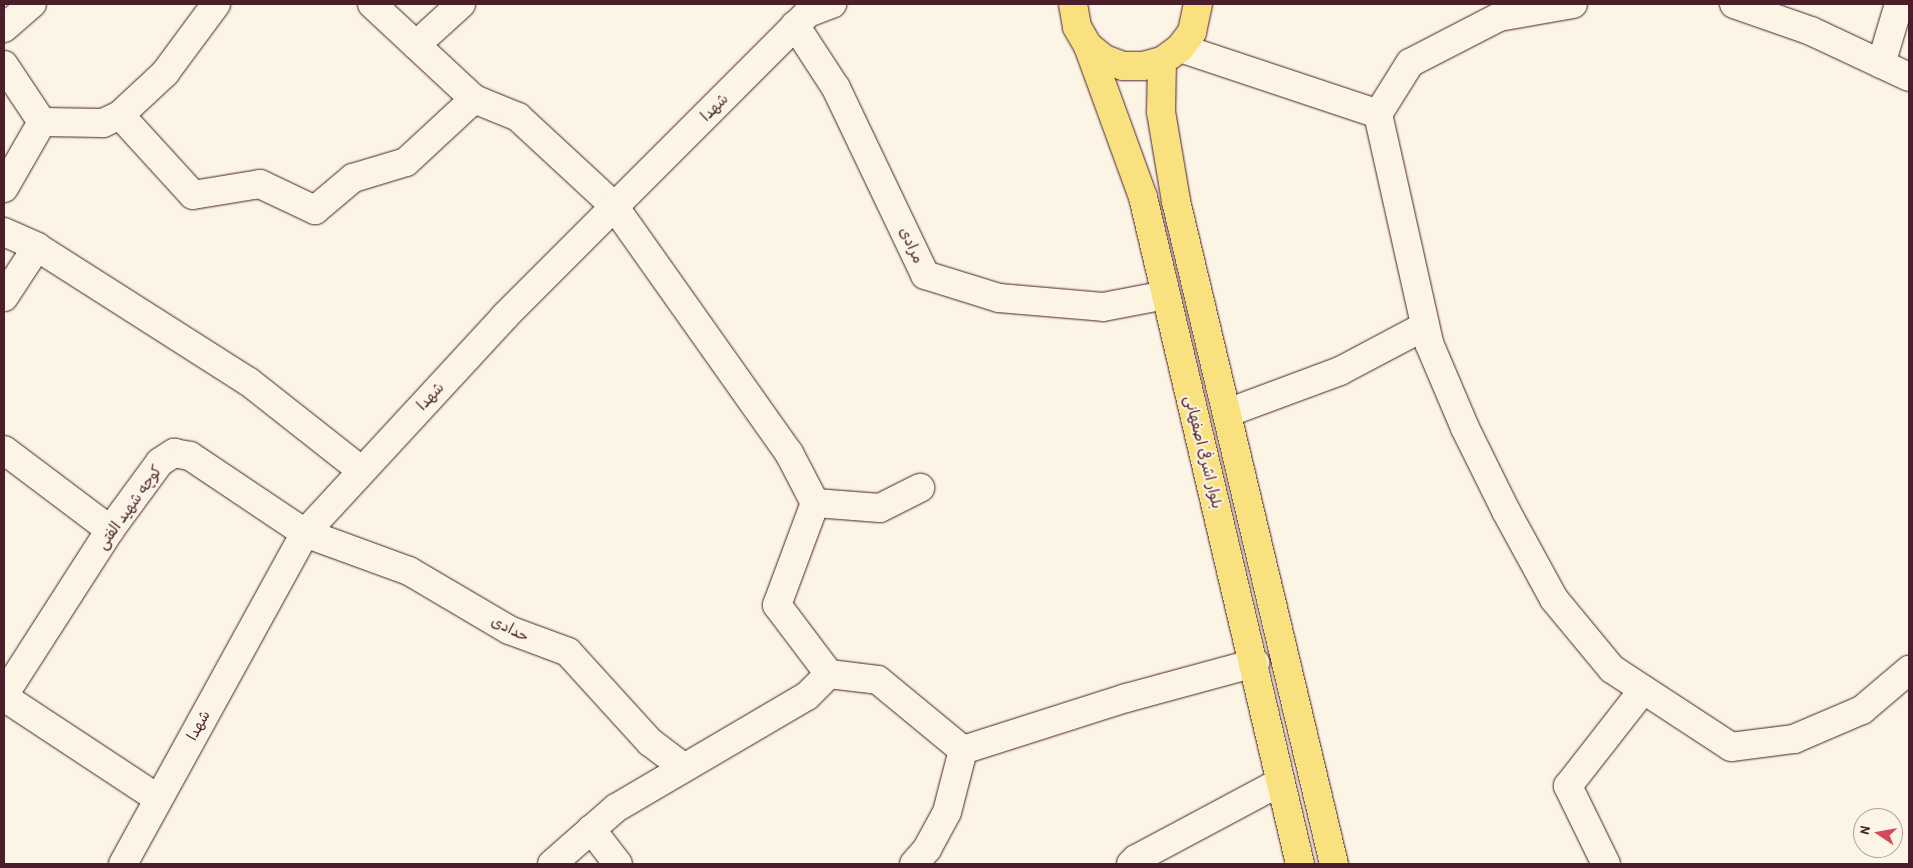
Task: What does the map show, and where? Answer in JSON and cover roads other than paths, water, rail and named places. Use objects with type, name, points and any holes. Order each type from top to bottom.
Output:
[{"type":"main road","points":[[1088,46],[1104,58],[1123,66],[1143,66],[1171,55],[1192,32],[1198,4]]},
{"type":"main road","name":"بلوار اشرفی اصفهانی","points":[[1069,5],[1077,27],[1088,46],[1143,197],[1255,663],[1280,782],[1300,864]]},
{"type":"main road","name":"بلوار اشرفی اصفهانی","points":[[1171,55],[1161,112],[1176,201],[1334,864]]},
{"type":"street","points":[[4,28],[32,4]]},
{"type":"street","points":[[42,122],[103,124],[120,115],[165,74],[216,4]]},
{"type":"street","points":[[372,4],[474,99],[518,117],[614,206],[789,453],[815,503],[777,605],[829,674],[878,680],[963,750]]},
{"type":"street","points":[[416,45],[461,4]]},
{"type":"street","name":"شهدا","points":[[123,864],[157,798],[305,533],[361,470],[504,317],[614,206],[795,25],[808,13],[832,4]]},
{"type":"street","points":[[1573,4],[1499,17],[1410,63],[1378,114],[1429,343],[1465,428],[1554,599],[1612,669],[1731,746],[1794,739],[1862,710],[1909,670]]},
{"type":"street","points":[[1881,64],[1899,4]]},
{"type":"street","points":[[1749,6],[1811,31],[1909,77]]},
{"type":"street","name":"مرادی","points":[[795,25],[836,88],[925,275],[999,298],[1103,307],[1166,295]]},
{"type":"street","points":[[1171,55],[1378,114]]},
{"type":"street","points":[[4,65],[42,122]]},
{"type":"street","points":[[120,115],[193,194],[260,184],[315,210],[353,178],[406,162],[474,99]]},
{"type":"street","points":[[4,188],[42,122]]},
{"type":"street","points":[[4,232],[37,247],[249,382],[361,470]]},
{"type":"street","points":[[4,296],[37,247]]},
{"type":"street","points":[[1226,413],[1340,370],[1425,326]]},
{"type":"street","points":[[4,450],[110,530]]},
{"type":"street","name":"کوچه شهید الفتی","points":[[4,696],[110,530],[160,462],[174,453],[190,456],[305,533]]},
{"type":"street","points":[[815,503],[880,508],[920,488]]},
{"type":"street","name":"حدادی","points":[[305,533],[409,571],[510,630],[568,652],[650,742],[683,767]]},
{"type":"street","points":[[963,750],[1126,698],[1255,663]]},
{"type":"street","points":[[552,864],[616,808],[807,696],[829,674]]},
{"type":"street","points":[[1606,864],[1568,786],[1643,690]]},
{"type":"street","points":[[4,696],[157,798]]},
{"type":"street","points":[[914,864],[927,849],[947,812],[963,750]]},
{"type":"street","points":[[1131,864],[1136,859],[1280,782]]},
{"type":"street","points":[[592,829],[618,864]]}]
